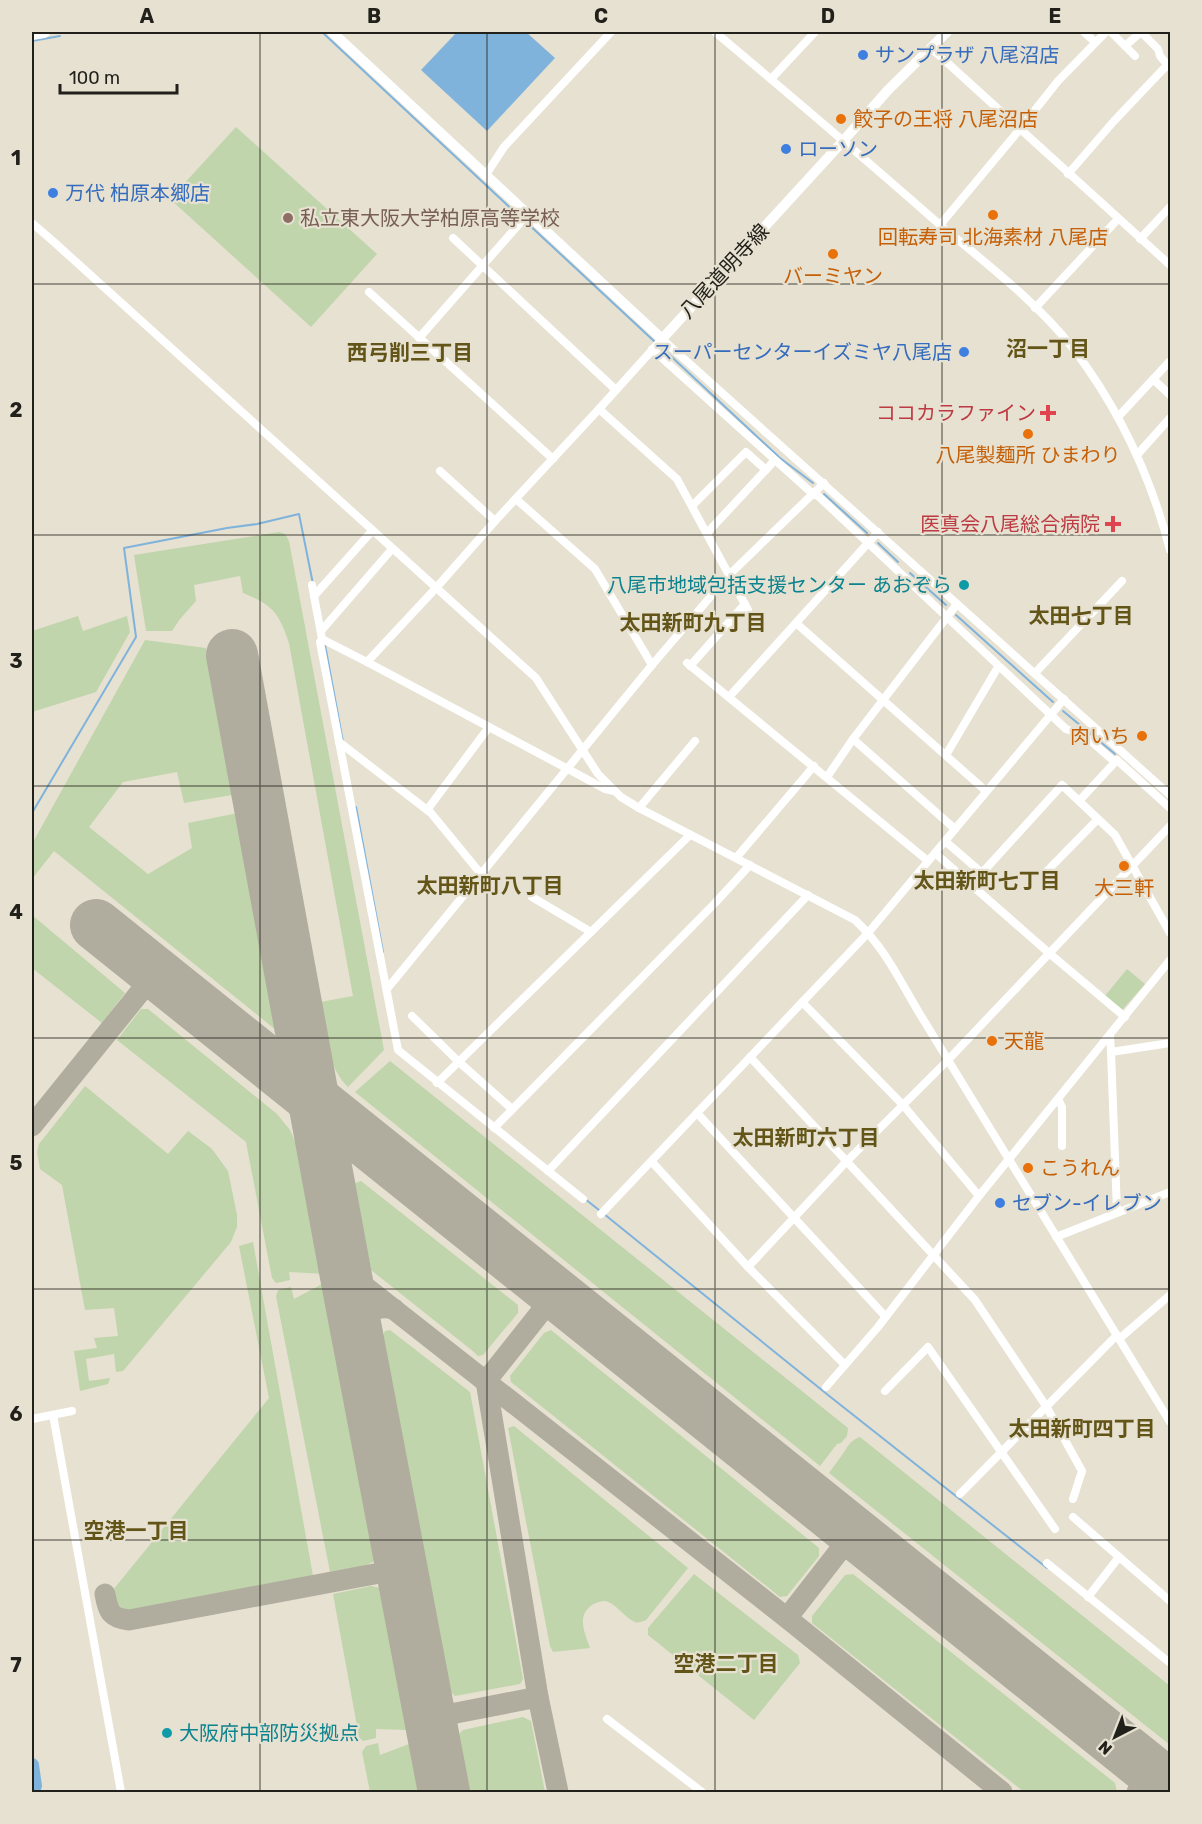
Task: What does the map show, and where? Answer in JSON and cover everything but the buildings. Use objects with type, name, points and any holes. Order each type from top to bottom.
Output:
[{"type":"highway","points":[[32,34],[44,32]]},
{"type":"main road","points":[[332,32],[485,176],[524,219],[662,339]]},
{"type":"main road","name":"八尾道明寺線","points":[[662,339],[888,90],[947,32]]},
{"type":"street","points":[[485,176],[504,147],[611,32]]},
{"type":"street","points":[[715,32],[1011,284],[1072,347],[1118,417],[1137,455],[1170,550]]},
{"type":"street","points":[[771,79],[815,32]]},
{"type":"street","points":[[1084,32],[1095,42]]},
{"type":"street","points":[[940,225],[1058,81],[1106,32]]},
{"type":"street","points":[[1111,32],[1135,56]]},
{"type":"street","points":[[1068,174],[1114,121],[1170,65],[1141,32],[1125,46]]},
{"type":"street","points":[[931,48],[1170,265]]},
{"type":"street","points":[[1140,238],[1170,207]]},
{"type":"street","points":[[419,338],[524,219]]},
{"type":"street","points":[[1035,308],[1118,219]]},
{"type":"street","points":[[32,223],[536,678],[598,774],[614,791],[639,808],[855,920],[868,933],[880,947],[1170,1422]]},
{"type":"street","points":[[453,238],[616,390]]},
{"type":"street","points":[[369,292],[553,459]]},
{"type":"street","points":[[367,662],[662,339],[1170,795]]},
{"type":"street","points":[[652,350],[814,494],[1066,729],[1086,736],[1170,808]]},
{"type":"street","points":[[1118,417],[1170,361]]},
{"type":"street","points":[[1153,379],[1170,395]]},
{"type":"street","points":[[599,409],[677,479],[746,607],[688,664],[928,861]]},
{"type":"street","points":[[1137,455],[1170,418]]},
{"type":"street","points":[[692,506],[746,452],[766,470]]},
{"type":"street","points":[[707,533],[775,460]]},
{"type":"street","points":[[440,471],[495,521]]},
{"type":"street","points":[[387,989],[729,574],[824,483]]},
{"type":"street","points":[[516,499],[595,569],[652,665]]},
{"type":"street","points":[[314,596],[372,531]]},
{"type":"street","points":[[729,697],[879,532]]},
{"type":"street","points":[[321,635],[392,549]]},
{"type":"street","points":[[1035,673],[1122,581]]},
{"type":"street","points":[[312,585],[321,635],[320,642],[398,1050],[583,1199]]},
{"type":"street","points":[[827,777],[853,739],[957,604]]},
{"type":"street","points":[[796,623],[986,791]]},
{"type":"street","points":[[321,635],[489,727],[606,789],[614,791]]},
{"type":"street","points":[[945,755],[998,667]]},
{"type":"street","points":[[601,1214],[868,933],[1064,699]]},
{"type":"street","points":[[427,810],[489,727]]},
{"type":"street","points":[[853,739],[955,829]]},
{"type":"street","points":[[639,808],[695,741]]},
{"type":"street","points":[[339,742],[427,810],[481,873]]},
{"type":"street","points":[[1078,801],[1124,753]]},
{"type":"street","points":[[736,858],[814,766]]},
{"type":"street","points":[[945,841],[982,873],[1062,786],[1115,835],[1170,933]]},
{"type":"street","points":[[1050,878],[1045,873],[1098,819]]},
{"type":"street","points":[[748,1267],[1170,826]]},
{"type":"street","points":[[437,1083],[690,834]]},
{"type":"street","points":[[935,853],[1125,1017]]},
{"type":"street","points":[[494,1128],[750,865]]},
{"type":"street","points":[[548,1171],[808,895]]},
{"type":"street","points":[[532,897],[591,932]]},
{"type":"street","points":[[826,1387],[885,1317],[979,1196],[1170,960]]},
{"type":"street","points":[[802,1002],[903,1105],[979,1196]]},
{"type":"street","points":[[412,1016],[512,1109]]},
{"type":"street","points":[[1110,1036],[1117,1212]]},
{"type":"street","points":[[1111,1052],[1170,1042]]},
{"type":"street","points":[[750,1057],[975,1300],[1046,1406],[1082,1471],[1073,1500]]},
{"type":"street","points":[[1058,1099],[1062,1107],[1062,1146]]},
{"type":"street","points":[[697,1113],[885,1317]]},
{"type":"street","points":[[652,1162],[748,1267],[845,1365]]},
{"type":"street","points":[[1056,1237],[1170,1192]]},
{"type":"street","points":[[960,1494],[1046,1406],[1118,1337],[1170,1295]]},
{"type":"street","points":[[885,1391],[928,1347],[1054,1529]]},
{"type":"street","points":[[32,1419],[72,1411]]},
{"type":"street","points":[[53,1415],[121,1792]]},
{"type":"street","points":[[1073,1518],[1170,1601]]},
{"type":"street","points":[[1088,1597],[1119,1557]]},
{"type":"street","points":[[1047,1563],[1170,1663]]},
{"type":"street","points":[[607,1719],[700,1792]]},
{"type":"green space","points":[[236,127],[377,254],[311,327],[170,199]]},
{"type":"green space","points":[[279,532],[285,534],[289,541],[384,1050],[348,1087],[335,1069],[331,1058],[320,1002],[353,996],[289,643],[285,633],[274,611],[243,593],[240,576],[194,585],[196,601],[172,631],[146,631],[134,555]]},
{"type":"green space","points":[[78,616],[83,631],[127,616],[130,632],[96,692],[32,712],[32,631]]},
{"type":"green space","points":[[145,640],[206,648],[232,795],[184,803],[177,772],[123,782],[89,827],[148,874],[192,848],[188,823],[238,813],[276,1030],[54,851],[32,879],[32,844]]},
{"type":"green space","points":[[32,915],[125,993],[102,1023],[32,968]]},
{"type":"green space","points":[[1127,969],[1145,984],[1122,1010],[1105,996]]},
{"type":"green space","points":[[141,1009],[148,1009],[277,1114],[290,1130],[298,1148],[324,1274],[289,1272],[290,1280],[276,1283],[272,1278],[246,1142],[117,1040]]},
{"type":"green space","points":[[390,1061],[848,1428],[847,1436],[837,1444],[820,1466],[355,1092]]},
{"type":"green space","points":[[85,1086],[168,1154],[188,1131],[212,1149],[228,1171],[237,1215],[237,1227],[231,1242],[123,1371],[116,1372],[114,1354],[86,1359],[89,1381],[110,1378],[108,1384],[80,1391],[74,1351],[97,1348],[94,1338],[118,1336],[114,1308],[85,1310],[62,1185],[40,1169],[37,1152],[39,1144]]},
{"type":"green space","points":[[361,1181],[518,1305],[518,1313],[483,1355],[478,1356],[371,1270],[355,1183]]},
{"type":"green space","points":[[253,1242],[313,1576],[127,1611],[120,1608],[113,1590],[269,1398],[239,1246]]},
{"type":"green space","points":[[324,1283],[377,1560],[364,1566],[330,1572],[276,1296],[278,1290],[291,1287],[294,1299]]},
{"type":"green space","points":[[390,1330],[470,1392],[523,1679],[520,1684],[455,1696],[450,1691],[383,1335],[385,1331]]},
{"type":"green space","points":[[551,1330],[819,1548],[819,1556],[787,1596],[780,1597],[511,1382],[510,1376],[544,1333]]},
{"type":"green space","points":[[514,1426],[688,1568],[646,1620],[635,1622],[605,1601],[596,1603],[587,1609],[583,1625],[590,1648],[553,1652],[550,1646],[508,1428]]},
{"type":"green space","points":[[860,1437],[1170,1686],[1170,1745],[829,1473],[849,1444]]},
{"type":"green space","points":[[694,1574],[798,1655],[800,1663],[754,1720],[648,1635],[648,1628]]},
{"type":"green space","points":[[853,1574],[1115,1783],[1117,1792],[1024,1792],[812,1623],[812,1616],[845,1575]]},
{"type":"green space","points":[[371,1586],[381,1588],[384,1593],[408,1730],[376,1729],[376,1738],[363,1741],[359,1737],[333,1594]]},
{"type":"green space","points":[[523,1717],[531,1721],[545,1792],[469,1792],[458,1735],[463,1730]]},
{"type":"green space","points":[[414,1742],[423,1792],[370,1792],[362,1752],[366,1746],[378,1743],[380,1755]]},
{"type":"water","points":[[457,32],[526,32],[555,58],[487,131],[421,70]]},
{"type":"waterway","points":[[322,32],[521,218]]},
{"type":"waterway","points":[[32,41],[60,36]]},
{"type":"waterway","points":[[526,222],[655,342]]},
{"type":"waterway","points":[[660,346],[780,458],[813,483]]},
{"type":"waterway","points":[[824,494],[867,533]]},
{"type":"waterway","points":[[32,813],[136,637],[124,548],[257,524],[299,514],[313,584]]},
{"type":"waterway","points":[[878,543],[898,562]]},
{"type":"waterway","points":[[910,573],[946,605]]},
{"type":"waterway","points":[[956,615],[1053,702]]},
{"type":"waterway","points":[[325,645],[343,742]]},
{"type":"waterway","points":[[1063,711],[1115,754]]},
{"type":"waterway","points":[[356,807],[383,952]]},
{"type":"waterway","points":[[585,1199],[599,1210]]},
{"type":"waterway","points":[[604,1214],[1047,1568]]},
{"type":"waterway","points":[[32,1765],[35,1786],[32,1791]]},
{"type":"taxiway","points":[[32,1126],[141,991],[151,987],[173,988]]},
{"type":"taxiway","points":[[345,1271],[787,1618],[1002,1792]]},
{"type":"taxiway","points":[[556,1293],[486,1381],[538,1697],[558,1792]]},
{"type":"taxiway","points":[[357,1332],[363,1320],[375,1309],[394,1309]]},
{"type":"taxiway","points":[[787,1618],[854,1532]]},
{"type":"taxiway","points":[[105,1594],[111,1613],[129,1620],[401,1569]]},
{"type":"taxiway","points":[[430,1718],[538,1697]]},
{"type":"taxiway","points":[[1137,1792],[1154,1772]]},
{"type":"runway","points":[[232,655],[345,1271],[444,1792]]},
{"type":"runway","points":[[96,925],[1170,1786]]},
{"type":"place","name":"サンプラザ 八尾沼店","points":[[863,55]]},
{"type":"place","name":"餃子の王将 八尾沼店","points":[[841,119]]},
{"type":"place","name":"ローソン","points":[[786,149]]},
{"type":"place","name":"万代 柏原本郷店","points":[[53,193]]},
{"type":"place","name":"回転寿司 北海素材 八尾店","points":[[993,215]]},
{"type":"place","name":"私立東大阪大学柏原高等学校","points":[[288,218]]},
{"type":"place","name":"バーミヤン","points":[[833,254]]},
{"type":"place","name":"スーパーセンターイズミヤ八尾店","points":[[964,352]]},
{"type":"place","name":"ココカラファイン","points":[[1048,413]]},
{"type":"place","name":"八尾製麺所 ひまわり","points":[[1028,434]]},
{"type":"place","name":"医真会八尾総合病院","points":[[1113,524]]},
{"type":"place","name":"八尾市地域包括支援センター あおぞら","points":[[964,585]]},
{"type":"place","name":"肉いち","points":[[1142,736]]},
{"type":"place","name":"大三軒","points":[[1124,866]]},
{"type":"place","name":"天龍","points":[[992,1041]]},
{"type":"place","name":"こうれん","points":[[1028,1168]]},
{"type":"place","name":"セブン-イレブン","points":[[1000,1203]]},
{"type":"place","name":"大阪府中部防災拠点","points":[[167,1733]]},
{"type":"district","name":"沼一丁目","points":[[1048,348]]},
{"type":"district","name":"西弓削三丁目","points":[[410,352]]},
{"type":"district","name":"太田七丁目","points":[[1081,615]]},
{"type":"district","name":"太田新町九丁目","points":[[693,622]]},
{"type":"district","name":"太田新町七丁目","points":[[987,880]]},
{"type":"district","name":"太田新町八丁目","points":[[490,885]]},
{"type":"district","name":"太田新町六丁目","points":[[806,1137]]},
{"type":"district","name":"太田新町四丁目","points":[[1082,1428]]},
{"type":"district","name":"空港一丁目","points":[[136,1530]]},
{"type":"district","name":"空港二丁目","points":[[726,1663]]}]
